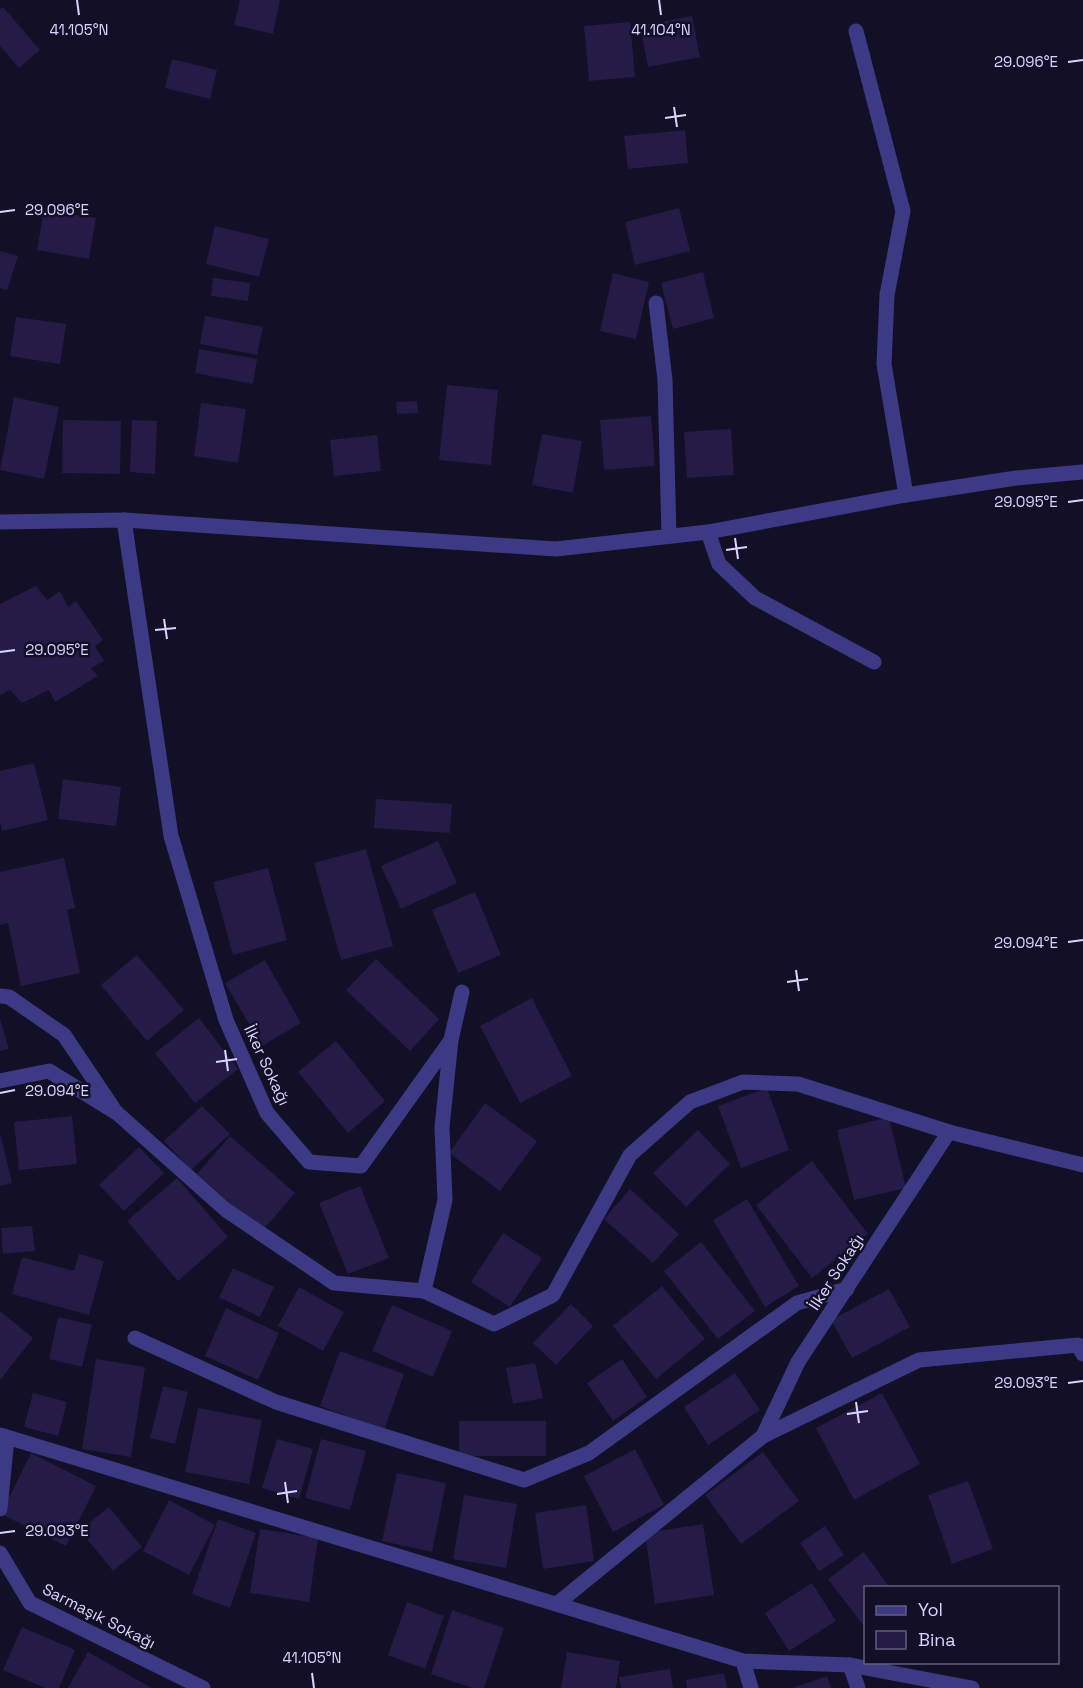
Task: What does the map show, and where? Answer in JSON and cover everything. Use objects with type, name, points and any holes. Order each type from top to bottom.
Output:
[{"type":"street","points":[[856,31],[903,211],[887,295],[885,364],[906,495]]},
{"type":"street","points":[[656,303],[665,380],[669,536]]},
{"type":"street","points":[[0,522],[124,520],[556,549],[708,532],[906,495],[1016,478],[1083,472]]},
{"type":"street","name":"İlker Sokağı","points":[[124,520],[171,836],[226,1020],[267,1113],[309,1162],[361,1166],[451,1040]]},
{"type":"street","points":[[708,532],[719,564],[755,598],[874,662]]},
{"type":"street","points":[[424,1292],[445,1200],[442,1127],[451,1040],[462,992]]},
{"type":"street","points":[[0,996],[9,997],[64,1035],[117,1113]]},
{"type":"street","points":[[0,1082],[49,1071],[117,1113],[226,1210],[334,1283],[424,1292],[494,1323],[553,1295],[630,1155],[690,1102],[743,1082],[798,1083],[949,1132],[1083,1165]]},
{"type":"street","name":"İlker Sokağı","points":[[763,1436],[798,1362],[949,1132]]},
{"type":"street","points":[[135,1338],[276,1402],[524,1480],[589,1453],[797,1303],[847,1289]]},
{"type":"street","points":[[558,1603],[763,1436],[919,1360],[1078,1345],[1083,1354]]},
{"type":"street","points":[[0,1509],[3,1436],[743,1661],[850,1665],[972,1688]]},
{"type":"street","name":"Sarmaşık Sokağı","points":[[0,1552],[30,1603],[203,1688]]},
{"type":"street","points":[[743,1661],[751,1688]]},
{"type":"street","points":[[850,1665],[858,1688]]},
{"type":"building","points":[[240,0],[280,0],[273,34],[234,25]]},
{"type":"building","points":[[3,7],[40,50],[19,68],[0,46],[0,9]]},
{"type":"building","points":[[692,16],[700,57],[648,67],[640,26]]},
{"type":"building","points":[[630,22],[635,77],[589,81],[584,26]]},
{"type":"building","points":[[172,59],[217,70],[210,99],[165,88]]},
{"type":"building","points":[[685,130],[688,163],[628,169],[624,136]]},
{"type":"building","points":[[679,208],[690,251],[635,265],[625,222]]},
{"type":"building","points":[[44,210],[96,218],[89,259],[37,250]]},
{"type":"building","points":[[215,226],[269,239],[259,277],[206,264]]},
{"type":"building","points":[[0,251],[18,256],[7,290],[0,288]]},
{"type":"building","points":[[703,272],[714,318],[673,329],[661,283]]},
{"type":"building","points":[[613,273],[649,282],[636,339],[600,331]]},
{"type":"building","points":[[213,278],[250,283],[248,301],[211,296]]},
{"type":"building","points":[[205,316],[263,327],[257,355],[200,344]]},
{"type":"building","points":[[16,317],[66,324],[60,364],[10,356]]},
{"type":"building","points":[[199,349],[257,359],[253,384],[195,373]]},
{"type":"building","points":[[447,385],[498,390],[491,465],[439,460]]},
{"type":"building","points":[[14,397],[59,407],[44,479],[0,470]]},
{"type":"building","points":[[417,401],[418,413],[397,414],[396,402]]},
{"type":"building","points":[[201,403],[246,409],[238,463],[194,456]]},
{"type":"building","points":[[651,416],[655,466],[604,470],[600,420]]},
{"type":"building","points":[[63,420],[121,421],[120,474],[62,473]]},
{"type":"building","points":[[132,420],[157,421],[155,474],[130,472]]},
{"type":"building","points":[[731,429],[734,475],[687,478],[684,432]]},
{"type":"building","points":[[542,434],[582,441],[573,493],[532,485]]},
{"type":"building","points":[[377,435],[381,471],[334,476],[330,440]]},
{"type":"building","points":[[36,586],[47,600],[60,591],[68,607],[76,601],[103,640],[95,646],[104,661],[91,668],[98,676],[55,702],[49,690],[22,703],[10,690],[0,695],[0,604]]},
{"type":"building","points":[[34,763],[48,820],[2,831],[0,771]]},
{"type":"building","points":[[63,779],[121,787],[116,826],[58,819]]},
{"type":"building","points":[[376,799],[452,804],[450,833],[374,828]]},
{"type":"building","points":[[438,841],[457,883],[401,909],[381,866]]},
{"type":"building","points":[[366,849],[393,946],[341,960],[314,863]]},
{"type":"building","points":[[64,858],[75,908],[67,910],[80,973],[21,986],[8,923],[0,925],[0,872]]},
{"type":"building","points":[[268,868],[287,940],[233,955],[213,882]]},
{"type":"building","points":[[475,892],[501,955],[458,973],[432,910]]},
{"type":"building","points":[[137,955],[184,1010],[147,1041],[101,985]]},
{"type":"building","points":[[376,959],[439,1019],[410,1051],[346,990]]},
{"type":"building","points":[[265,960],[301,1023],[262,1046],[225,983]]},
{"type":"building","points":[[532,998],[572,1076],[520,1103],[480,1026]]},
{"type":"building","points":[[199,1018],[238,1069],[195,1103],[155,1053]]},
{"type":"building","points":[[0,1019],[9,1049],[0,1051]]},
{"type":"building","points":[[336,1041],[385,1101],[348,1133],[298,1072]]},
{"type":"building","points":[[767,1088],[789,1150],[741,1168],[718,1106]]},
{"type":"building","points":[[485,1103],[537,1141],[500,1191],[449,1153]]},
{"type":"building","points":[[202,1106],[230,1134],[191,1170],[164,1141]]},
{"type":"building","points":[[72,1116],[77,1164],[19,1170],[14,1122]]},
{"type":"building","points":[[889,1117],[906,1188],[854,1200],[837,1130]]},
{"type":"building","points":[[698,1130],[730,1164],[686,1207],[653,1173]]},
{"type":"building","points":[[0,1133],[12,1183],[0,1186]]},
{"type":"building","points":[[230,1136],[295,1193],[262,1231],[197,1174]]},
{"type":"building","points":[[139,1147],[164,1173],[124,1211],[99,1185]]},
{"type":"building","points":[[812,1161],[868,1234],[812,1278],[756,1205]]},
{"type":"building","points":[[177,1178],[228,1237],[178,1281],[127,1221]]},
{"type":"building","points":[[360,1186],[389,1258],[348,1274],[319,1203]]},
{"type":"building","points":[[630,1189],[679,1234],[653,1263],[604,1219]]},
{"type":"building","points":[[747,1199],[799,1286],[765,1307],[713,1220]]},
{"type":"building","points":[[32,1226],[35,1251],[3,1254],[1,1228]]},
{"type":"building","points":[[503,1233],[542,1258],[510,1307],[471,1282]]},
{"type":"building","points":[[701,1242],[755,1311],[718,1339],[664,1271]]},
{"type":"building","points":[[79,1254],[104,1261],[89,1315],[12,1294],[22,1257],[74,1271]]},
{"type":"building","points":[[233,1268],[274,1287],[260,1317],[219,1297]]},
{"type":"building","points":[[662,1286],[705,1339],[656,1379],[613,1326]]},
{"type":"building","points":[[299,1287],[344,1312],[323,1351],[278,1326]]},
{"type":"building","points":[[889,1289],[910,1327],[852,1358],[831,1320]]},
{"type":"building","points":[[571,1304],[593,1326],[556,1365],[533,1343]]},
{"type":"building","points":[[392,1305],[452,1331],[433,1377],[372,1351]]},
{"type":"building","points":[[226,1308],[279,1333],[258,1380],[205,1356]]},
{"type":"building","points":[[0,1311],[33,1338],[0,1380]]},
{"type":"building","points":[[58,1317],[92,1325],[82,1367],[49,1359]]},
{"type":"building","points":[[340,1351],[404,1374],[384,1430],[320,1406]]},
{"type":"building","points":[[96,1359],[145,1367],[131,1457],[82,1449]]},
{"type":"building","points":[[622,1359],[647,1397],[613,1421],[587,1383]]},
{"type":"building","points":[[535,1363],[543,1398],[513,1404],[506,1368]]},
{"type":"building","points":[[735,1373],[760,1410],[708,1445],[684,1407]]},
{"type":"building","points":[[163,1386],[188,1392],[175,1444],[150,1438]]},
{"type":"building","points":[[33,1393],[67,1402],[58,1436],[24,1427]]},
{"type":"building","points":[[882,1393],[920,1464],[854,1500],[816,1428]]},
{"type":"building","points":[[198,1408],[262,1420],[249,1484],[185,1472]]},
{"type":"building","points":[[459,1421],[546,1421],[546,1456],[459,1456]]},
{"type":"building","points":[[277,1439],[313,1449],[299,1499],[262,1488]]},
{"type":"building","points":[[321,1439],[366,1451],[350,1510],[305,1498]]},
{"type":"building","points":[[635,1449],[664,1505],[613,1532],[584,1476]]},
{"type":"building","points":[[763,1452],[799,1501],[741,1544],[705,1495]]},
{"type":"building","points":[[31,1453],[96,1486],[66,1546],[1,1514]]},
{"type":"building","points":[[397,1473],[446,1483],[432,1552],[382,1541]]},
{"type":"building","points":[[968,1481],[993,1549],[952,1564],[928,1495]]},
{"type":"building","points":[[464,1495],[517,1504],[506,1568],[453,1559]]},
{"type":"building","points":[[169,1500],[215,1525],[189,1575],[143,1551]]},
{"type":"building","points":[[586,1505],[594,1561],[543,1569],[535,1513]]},
{"type":"building","points":[[109,1507],[142,1547],[113,1571],[80,1530]]},
{"type":"building","points":[[218,1519],[256,1533],[230,1608],[192,1594]]},
{"type":"building","points":[[703,1524],[714,1595],[655,1604],[645,1533]]},
{"type":"building","points":[[825,1526],[844,1555],[819,1571],[800,1543]]},
{"type":"building","points":[[260,1529],[318,1538],[309,1602],[250,1593]]},
{"type":"building","points":[[864,1552],[889,1586],[864,1586],[864,1626],[828,1579]]},
{"type":"building","points":[[812,1583],[836,1621],[789,1651],[765,1613]]},
{"type":"building","points":[[407,1602],[444,1616],[425,1669],[388,1655]]},
{"type":"building","points":[[452,1610],[504,1628],[484,1688],[473,1688],[431,1674]]},
{"type":"building","points":[[22,1627],[75,1650],[59,1688],[45,1688],[3,1670]]},
{"type":"building","points":[[88,1652],[152,1688],[68,1688]]},
{"type":"building","points":[[567,1652],[620,1661],[616,1688],[561,1688]]},
{"type":"building","points":[[670,1669],[673,1688],[621,1688],[619,1677]]},
{"type":"building","points":[[724,1673],[727,1688],[687,1688],[686,1680]]},
{"type":"building","points":[[827,1676],[831,1688],[793,1688]]}]
